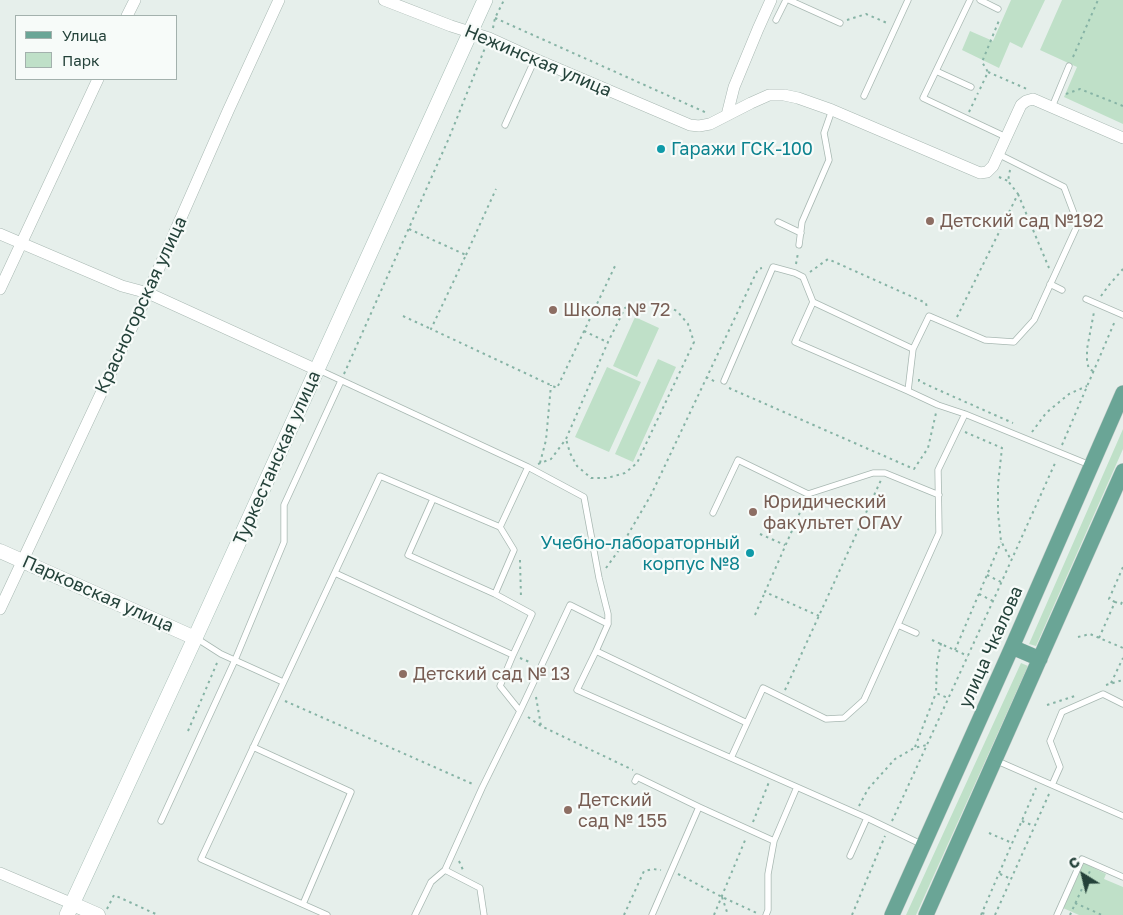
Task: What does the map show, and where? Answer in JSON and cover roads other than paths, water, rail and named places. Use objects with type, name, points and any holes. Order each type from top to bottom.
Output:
[{"type":"main road","name":"Туркестанская улица","points":[[70,909],[485,0]]},
{"type":"main road","name":"улица Чкалова","points":[[892,915],[1123,393]]},
{"type":"main road","points":[[926,915],[1123,471]]},
{"type":"main road","points":[[1012,647],[1040,659]]},
{"type":"street","points":[[128,15],[135,0]]},
{"type":"street","name":"Красногорская улица","points":[[0,609],[148,293],[279,0]]},
{"type":"street","name":"Нежинская улица","points":[[384,0],[451,26],[489,38],[690,125],[710,124],[727,116]]},
{"type":"street","points":[[727,116],[734,87],[771,0]]},
{"type":"street","points":[[0,289],[98,80]]},
{"type":"street","points":[[727,116],[769,96],[784,95],[798,98],[832,110],[972,173],[980,174],[988,172],[993,166],[1021,105],[1033,99],[1054,102],[1123,138]]},
{"type":"street","points":[[0,234],[122,286],[148,293],[317,370]]},
{"type":"street","name":"Парковская улица","points":[[0,551],[195,638]]},
{"type":"street","points":[[0,873],[70,909],[102,913]]},
{"type":"lane","points":[[776,20],[787,0],[840,23]]},
{"type":"lane","points":[[864,96],[908,0]]},
{"type":"lane","points":[[970,0],[923,98],[1006,137]]},
{"type":"lane","points":[[980,0],[1000,10]]},
{"type":"lane","points":[[505,126],[535,59]]},
{"type":"lane","points":[[1054,102],[1069,66]]},
{"type":"lane","points":[[936,71],[971,87]]},
{"type":"lane","points":[[799,245],[802,222],[829,160],[824,132],[832,110]]},
{"type":"lane","points":[[908,391],[913,349],[929,316],[985,340],[1014,342],[1034,320],[1078,224],[1064,187],[998,154]]},
{"type":"lane","points":[[778,222],[801,233]]},
{"type":"lane","points":[[724,381],[773,267],[803,277],[813,302],[913,349]]},
{"type":"lane","points":[[1052,281],[1062,290]]},
{"type":"lane","points":[[1086,300],[1121,314]]},
{"type":"lane","points":[[813,302],[795,342],[938,405],[965,414],[1092,466]]},
{"type":"lane","points":[[317,370],[528,467],[584,497],[599,578],[608,614],[608,624],[577,690],[855,812],[923,845]]},
{"type":"lane","points":[[161,821],[235,660],[284,542],[284,505],[341,381]]},
{"type":"lane","points":[[731,758],[763,688],[826,719],[844,718],[864,700],[939,533],[938,470],[965,414]]},
{"type":"lane","points":[[713,513],[738,460],[808,494],[873,473],[884,473],[939,496]]},
{"type":"lane","points":[[500,527],[528,467]]},
{"type":"lane","points":[[327,915],[201,859],[380,476],[500,527],[514,550],[496,594]]},
{"type":"lane","points":[[433,498],[408,555],[496,594],[532,614],[500,686],[520,712]]},
{"type":"lane","points":[[335,573],[513,655]]},
{"type":"lane","points":[[415,915],[431,882],[445,870],[482,788],[570,605],[608,624]]},
{"type":"lane","points":[[898,625],[916,633]]},
{"type":"lane","points":[[195,638],[221,654],[283,682]]},
{"type":"lane","points":[[596,651],[747,722]]},
{"type":"lane","points":[[1052,785],[1060,767],[1050,741],[1062,712],[1103,694],[1123,704]]},
{"type":"lane","points":[[253,747],[351,792],[303,904]]},
{"type":"lane","points":[[995,760],[1122,814]]},
{"type":"lane","points":[[635,782],[637,777],[774,841]]},
{"type":"lane","points":[[766,915],[768,910],[768,874],[774,841],[797,787]]},
{"type":"lane","points":[[652,915],[699,807]]},
{"type":"lane","points":[[850,856],[867,818]]},
{"type":"lane","points":[[1057,915],[1082,859],[1123,877]]},
{"type":"lane","points":[[445,870],[480,888],[484,915]]},
{"type":"place","name":"Гаражи ГСК-100","points":[[661,149]]},
{"type":"place","name":"Детский сад №192","points":[[930,221]]},
{"type":"place","name":"Школа № 72","points":[[553,310]]},
{"type":"place","name":"Юридический факультет ОГАУ","points":[[753,512]]},
{"type":"place","name":"Учебно-лабораторный корпус №8","points":[[750,553]]},
{"type":"place","name":"Детский сад № 13","points":[[403,674]]},
{"type":"place","name":"Детский сад № 155","points":[[568,810]]}]
